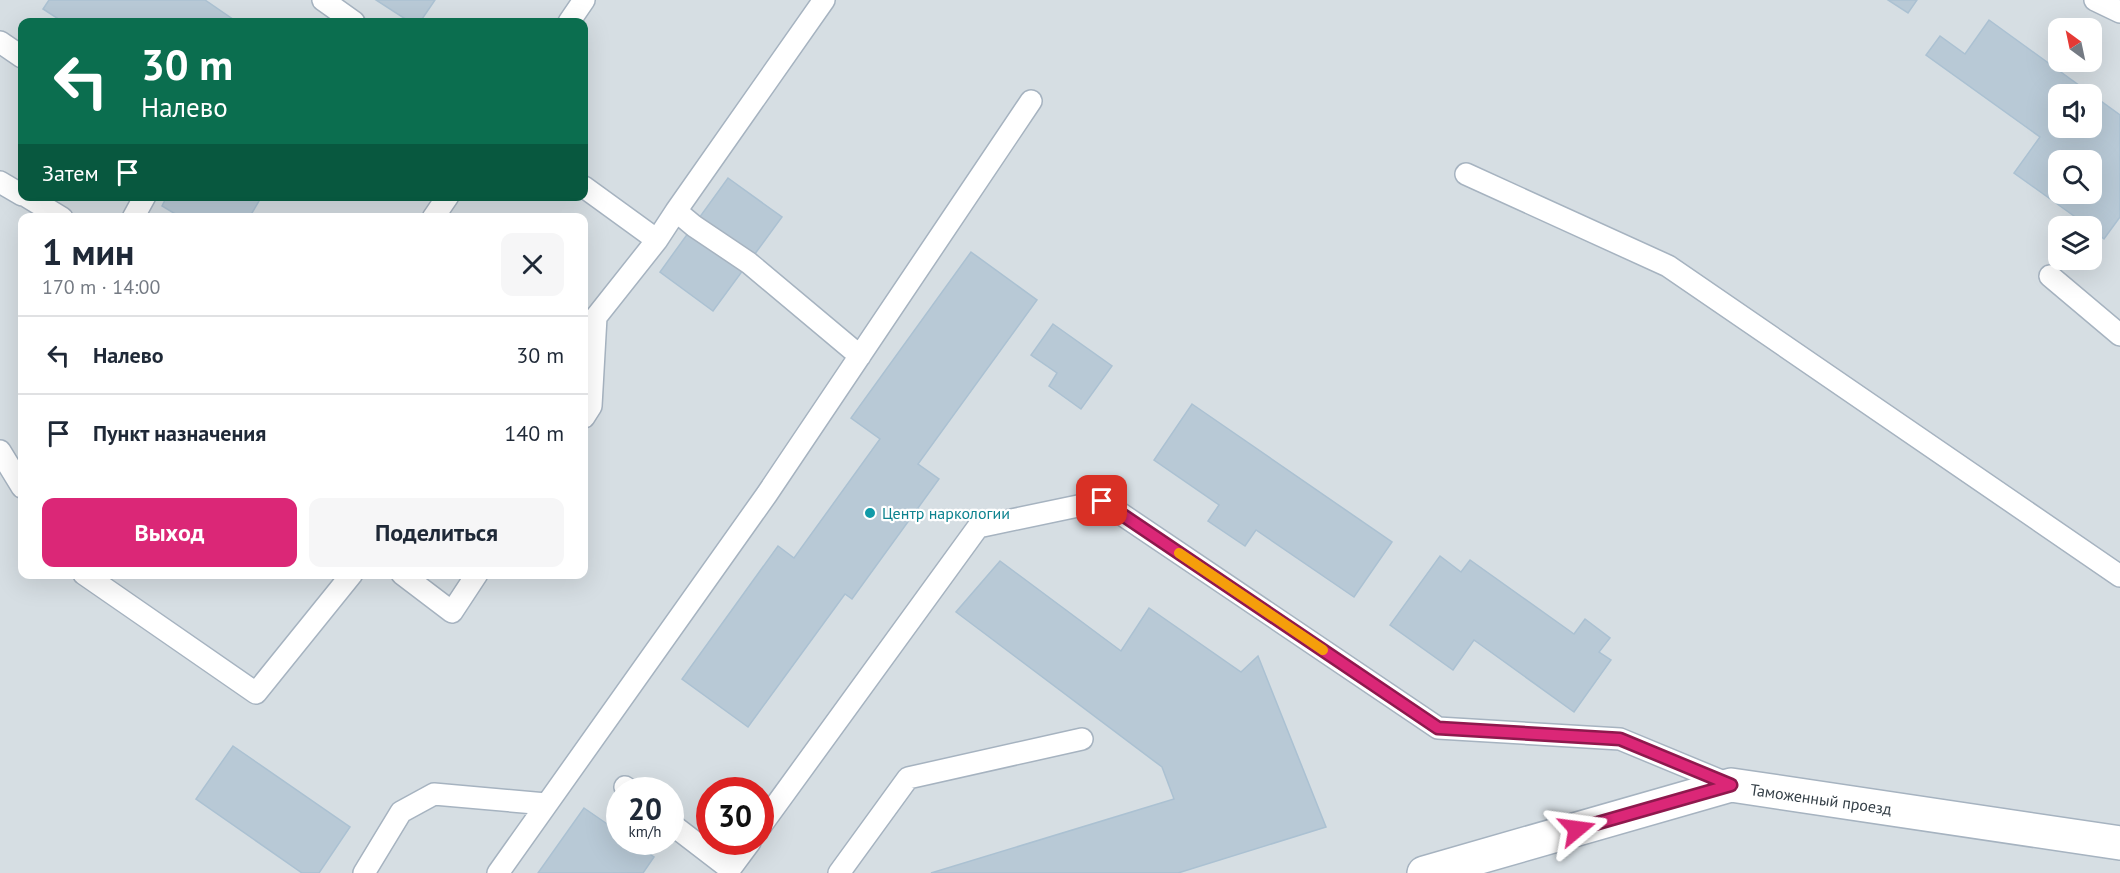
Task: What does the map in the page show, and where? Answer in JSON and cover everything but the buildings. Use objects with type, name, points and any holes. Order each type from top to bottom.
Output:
[{"type":"street","name":"Таможенный проезд","points":[[1424,873],[1731,785],[2120,843]]},
{"type":"lane","points":[[323,0],[348,18]]},
{"type":"lane","points":[[571,18],[584,0]]},
{"type":"lane","points":[[588,411],[591,406],[596,317],[657,240],[824,0]]},
{"type":"lane","points":[[2095,0],[2120,12]]},
{"type":"lane","points":[[0,42],[18,54]]},
{"type":"lane","points":[[498,873],[766,494],[1031,101]]},
{"type":"lane","points":[[1466,174],[1668,266],[2120,576]]},
{"type":"lane","points":[[0,182],[18,192]]},
{"type":"lane","points":[[588,190],[657,240]]},
{"type":"lane","points":[[33,201],[53,213]]},
{"type":"lane","points":[[676,211],[749,263],[860,356]]},
{"type":"lane","points":[[2050,276],[2120,335]]},
{"type":"lane","points":[[0,451],[18,481]]},
{"type":"lane","points":[[774,808],[978,528],[1102,501],[1438,728],[1620,739],[1731,785]]},
{"type":"lane","points":[[91,579],[256,693],[348,579]]},
{"type":"lane","points":[[409,579],[452,612],[474,579]]},
{"type":"lane","points":[[839,873],[909,778],[1082,739]]},
{"type":"lane","points":[[364,873],[401,812],[434,794],[546,804]]},
{"type":"lane","points":[[684,834],[731,872],[742,855]]},
{"type":"shaded area","points":[[0,0],[2120,0],[2120,873],[0,873]]},
{"type":"slow traffic","points":[[1179,553],[1323,650]]},
{"type":"place","name":"Центр наркологии","points":[[870,513]]},
{"type":"route","points":[[1102,501],[1438,728],[1620,739],[1731,785],[1577,829]]}]
